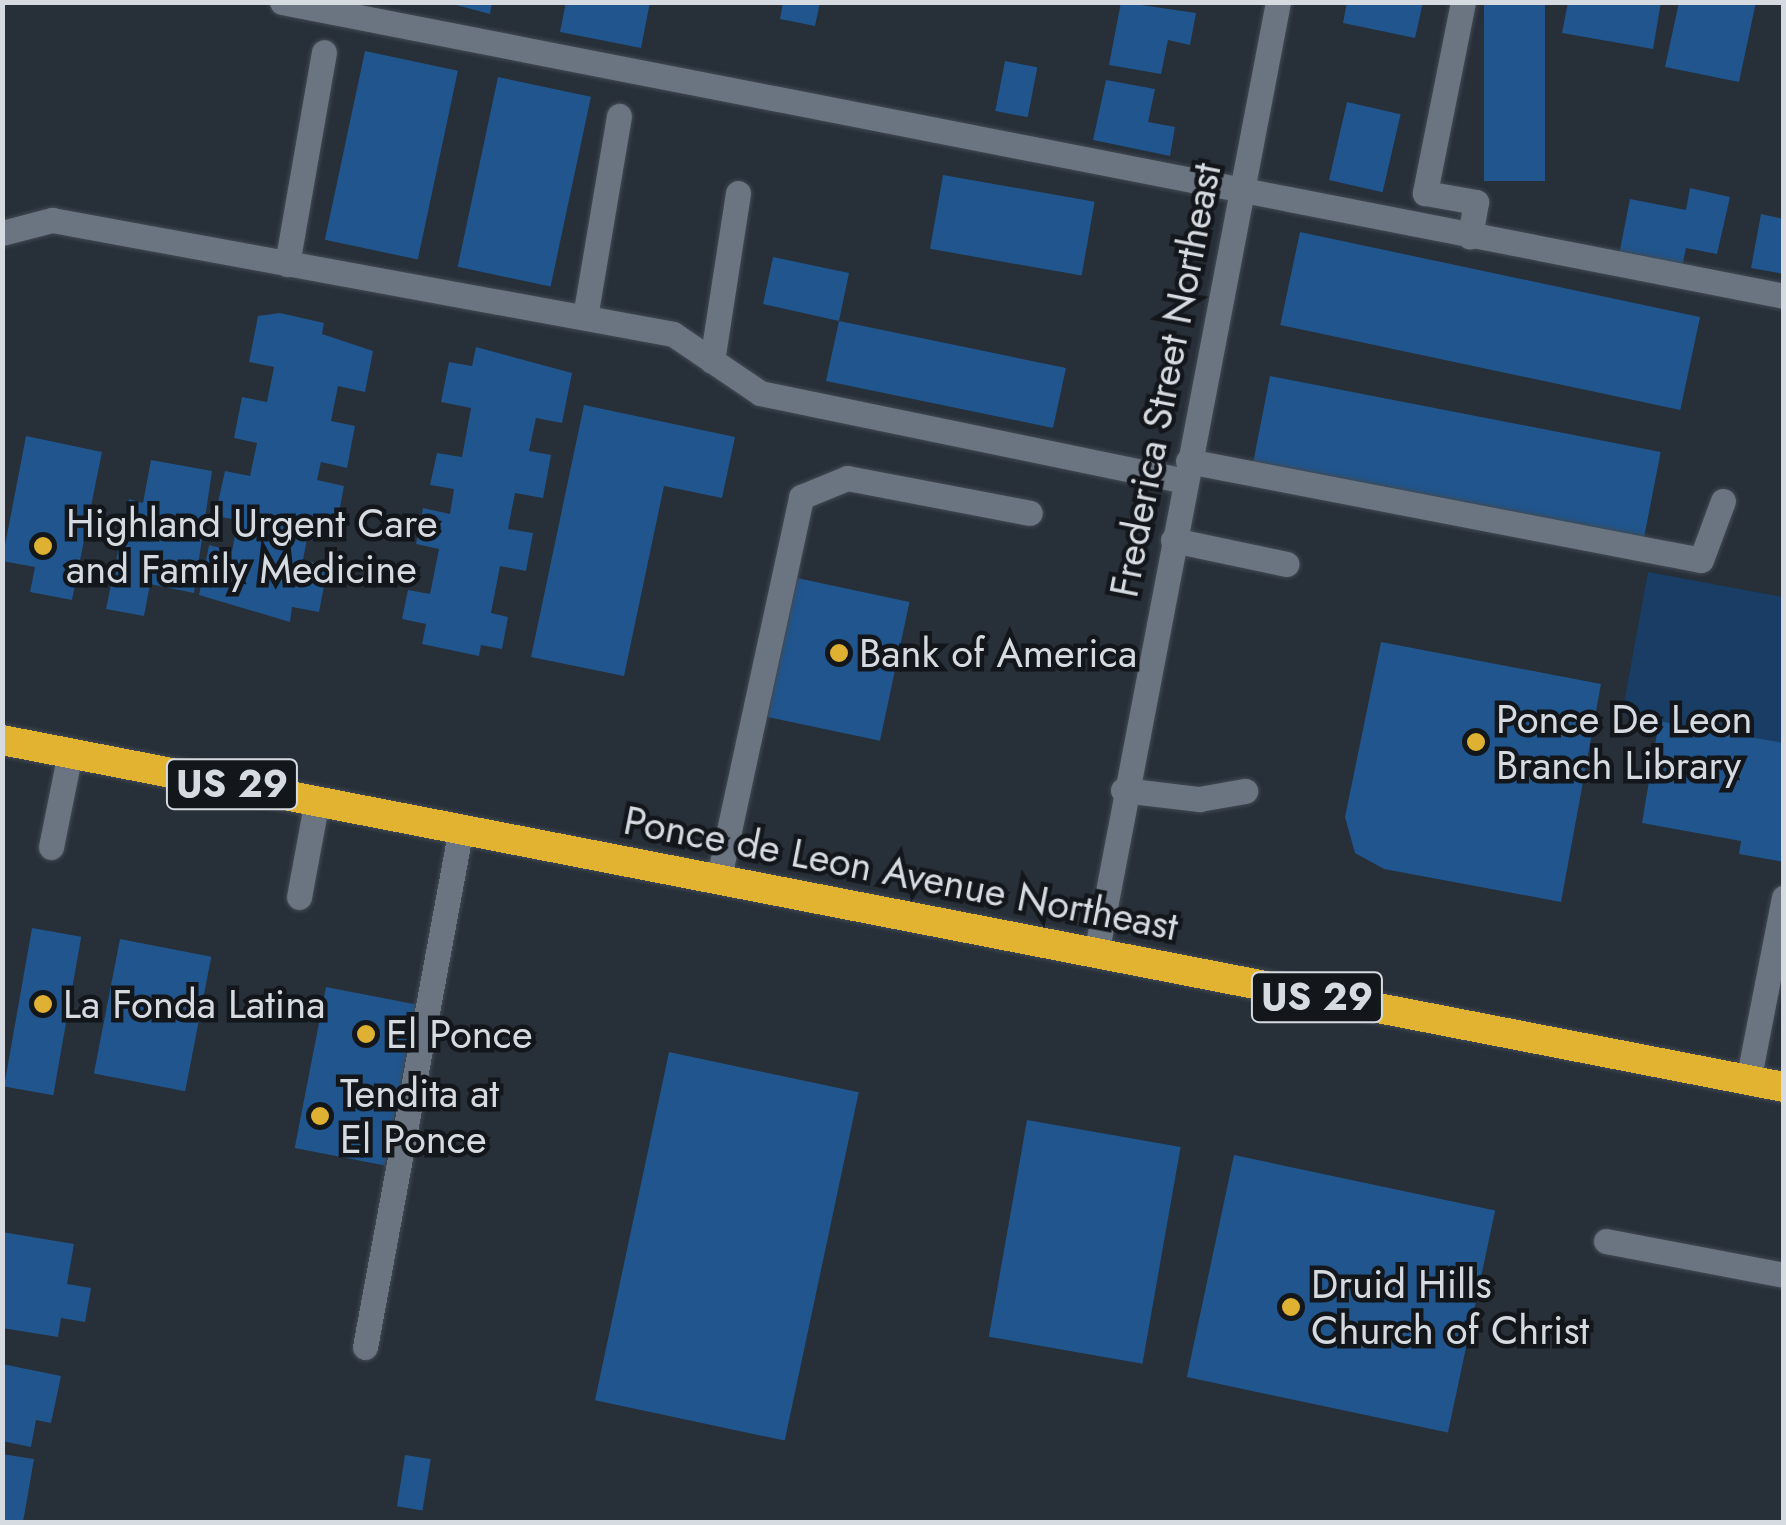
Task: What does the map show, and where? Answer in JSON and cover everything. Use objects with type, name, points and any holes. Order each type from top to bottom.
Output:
[{"type":"highway","name":"Ponce de Leon Avenue Northeast","points":[[2,740],[1097,949],[1784,1088]]},
{"type":"street","points":[[282,2],[1784,296]]},
{"type":"street","name":"Frederica Street Northeast","points":[[1097,949],[1123,790],[1278,2]]},
{"type":"street","points":[[1463,2],[1425,193],[1476,202],[1470,236]]},
{"type":"street","points":[[287,264],[324,52]]},
{"type":"street","points":[[584,318],[619,116]]},
{"type":"street","points":[[712,361],[738,193]]},
{"type":"street","points":[[2,233],[52,220],[673,334],[760,393],[1701,560],[1723,502]]},
{"type":"street","points":[[719,877],[801,497],[847,478],[1030,513]]},
{"type":"street","points":[[1173,540],[1287,564]]},
{"type":"street","points":[[51,848],[70,753]]},
{"type":"street","points":[[1123,790],[1199,799],[1244,792]]},
{"type":"street","points":[[299,896],[317,800]]},
{"type":"street","points":[[365,1347],[461,828]]},
{"type":"street","points":[[1748,1081],[1784,898]]},
{"type":"street","points":[[1606,1242],[1784,1275]]},
{"type":"shaded area","points":[[1648,572],[1783,597],[1783,743],[1622,714]]},
{"type":"building","points":[[445,2],[492,2],[490,14]]},
{"type":"building","points":[[566,2],[650,2],[641,48],[560,32]]},
{"type":"building","points":[[783,2],[820,2],[815,26],[780,19]]},
{"type":"building","points":[[1121,2],[1196,13],[1190,45],[1168,40],[1161,74],[1109,65]]},
{"type":"building","points":[[1347,2],[1423,2],[1415,38],[1343,23]]},
{"type":"building","points":[[1484,2],[1545,2],[1545,181],[1484,181]]},
{"type":"building","points":[[1568,2],[1661,2],[1653,49],[1562,33]]},
{"type":"building","points":[[1679,2],[1756,2],[1739,82],[1665,67]]},
{"type":"building","points":[[365,51],[458,71],[418,260],[325,240]]},
{"type":"building","points":[[1005,61],[1037,67],[1028,117],[995,111]]},
{"type":"building","points":[[498,77],[591,97],[551,287],[458,267]]},
{"type":"building","points":[[1106,80],[1155,89],[1148,122],[1175,127],[1170,156],[1093,140]]},
{"type":"building","points":[[1347,102],[1401,114],[1383,192],[1329,180]]},
{"type":"building","points":[[943,175],[1095,202],[1082,276],[930,249]]},
{"type":"building","points":[[1690,188],[1730,197],[1717,254],[1686,248],[1682,267],[1619,255],[1630,199],[1686,210]]},
{"type":"building","points":[[1761,214],[1784,219],[1784,274],[1751,268]]},
{"type":"building","points":[[1300,232],[1700,317],[1680,410],[1280,325]]},
{"type":"building","points":[[773,257],[849,273],[839,321],[763,304]]},
{"type":"building","points":[[280,313],[324,323],[322,334],[373,351],[365,392],[338,386],[331,421],[355,426],[347,468],[321,462],[317,480],[344,486],[335,533],[309,528],[303,560],[328,566],[319,612],[292,607],[290,622],[199,595],[209,545],[232,551],[238,520],[215,516],[225,471],[250,476],[257,443],[234,438],[242,397],[267,402],[274,367],[249,362],[258,316]]},
{"type":"building","points":[[839,321],[1066,368],[1053,428],[826,381]]},
{"type":"building","points":[[476,347],[572,373],[562,423],[536,418],[529,451],[551,455],[543,498],[515,493],[508,529],[533,533],[526,571],[500,566],[491,613],[508,617],[502,649],[481,645],[479,656],[422,644],[426,624],[402,619],[408,590],[430,594],[439,549],[416,544],[423,508],[450,514],[454,489],[430,485],[437,453],[462,457],[471,408],[441,402],[449,362],[472,366]]},
{"type":"building","points":[[1270,376],[1661,452],[1644,539],[1253,463]]},
{"type":"building","points":[[584,405],[735,437],[722,498],[664,486],[624,676],[531,657]]},
{"type":"building","points":[[26,436],[102,452],[72,600],[30,592],[35,567],[2,561]]},
{"type":"building","points":[[151,460],[212,471],[194,593],[150,584],[144,616],[106,609],[129,499],[143,503]]},
{"type":"building","points":[[797,578],[909,602],[880,741],[767,717]]},
{"type":"building","name":"Ponce De Leon Branch Library","points":[[1381,642],[1601,684],[1561,902],[1384,869],[1355,853],[1345,817]]},
{"type":"building","points":[[1659,721],[1784,743],[1784,862],[1739,854],[1741,841],[1642,823]]},
{"type":"building","points":[[32,928],[81,937],[53,1095],[4,1087]]},
{"type":"building","points":[[120,939],[211,957],[185,1091],[94,1073]]},
{"type":"building","points":[[326,987],[416,1005],[385,1166],[295,1148]]},
{"type":"building","points":[[669,1052],[859,1092],[785,1441],[595,1400]]},
{"type":"building","points":[[1027,1120],[1181,1147],[1142,1364],[989,1337]]},
{"type":"building","points":[[1234,1155],[1495,1211],[1448,1433],[1187,1377]]},
{"type":"building","points":[[2,1232],[74,1244],[67,1284],[91,1288],[85,1322],[61,1318],[58,1337],[2,1328]]},
{"type":"building","points":[[2,1364],[61,1376],[51,1423],[36,1420],[31,1447],[2,1441]]},
{"type":"building","points":[[2,1454],[34,1459],[23,1522],[2,1522]]},
{"type":"building","points":[[405,1455],[431,1459],[423,1510],[397,1506]]},
{"type":"place","name":"Highland Urgent Care and Family Medicine","points":[[43,546]]},
{"type":"place","name":"Bank of America","points":[[839,653]]},
{"type":"place","name":"Ponce De Leon Branch Library","points":[[1476,742]]},
{"type":"place","name":"La Fonda Latina","points":[[43,1004]]},
{"type":"place","name":"El Ponce","points":[[366,1034]]},
{"type":"place","name":"Tendita at El Ponce","points":[[320,1116]]},
{"type":"place","name":"Druid Hills Church of Christ","points":[[1291,1307]]}]
